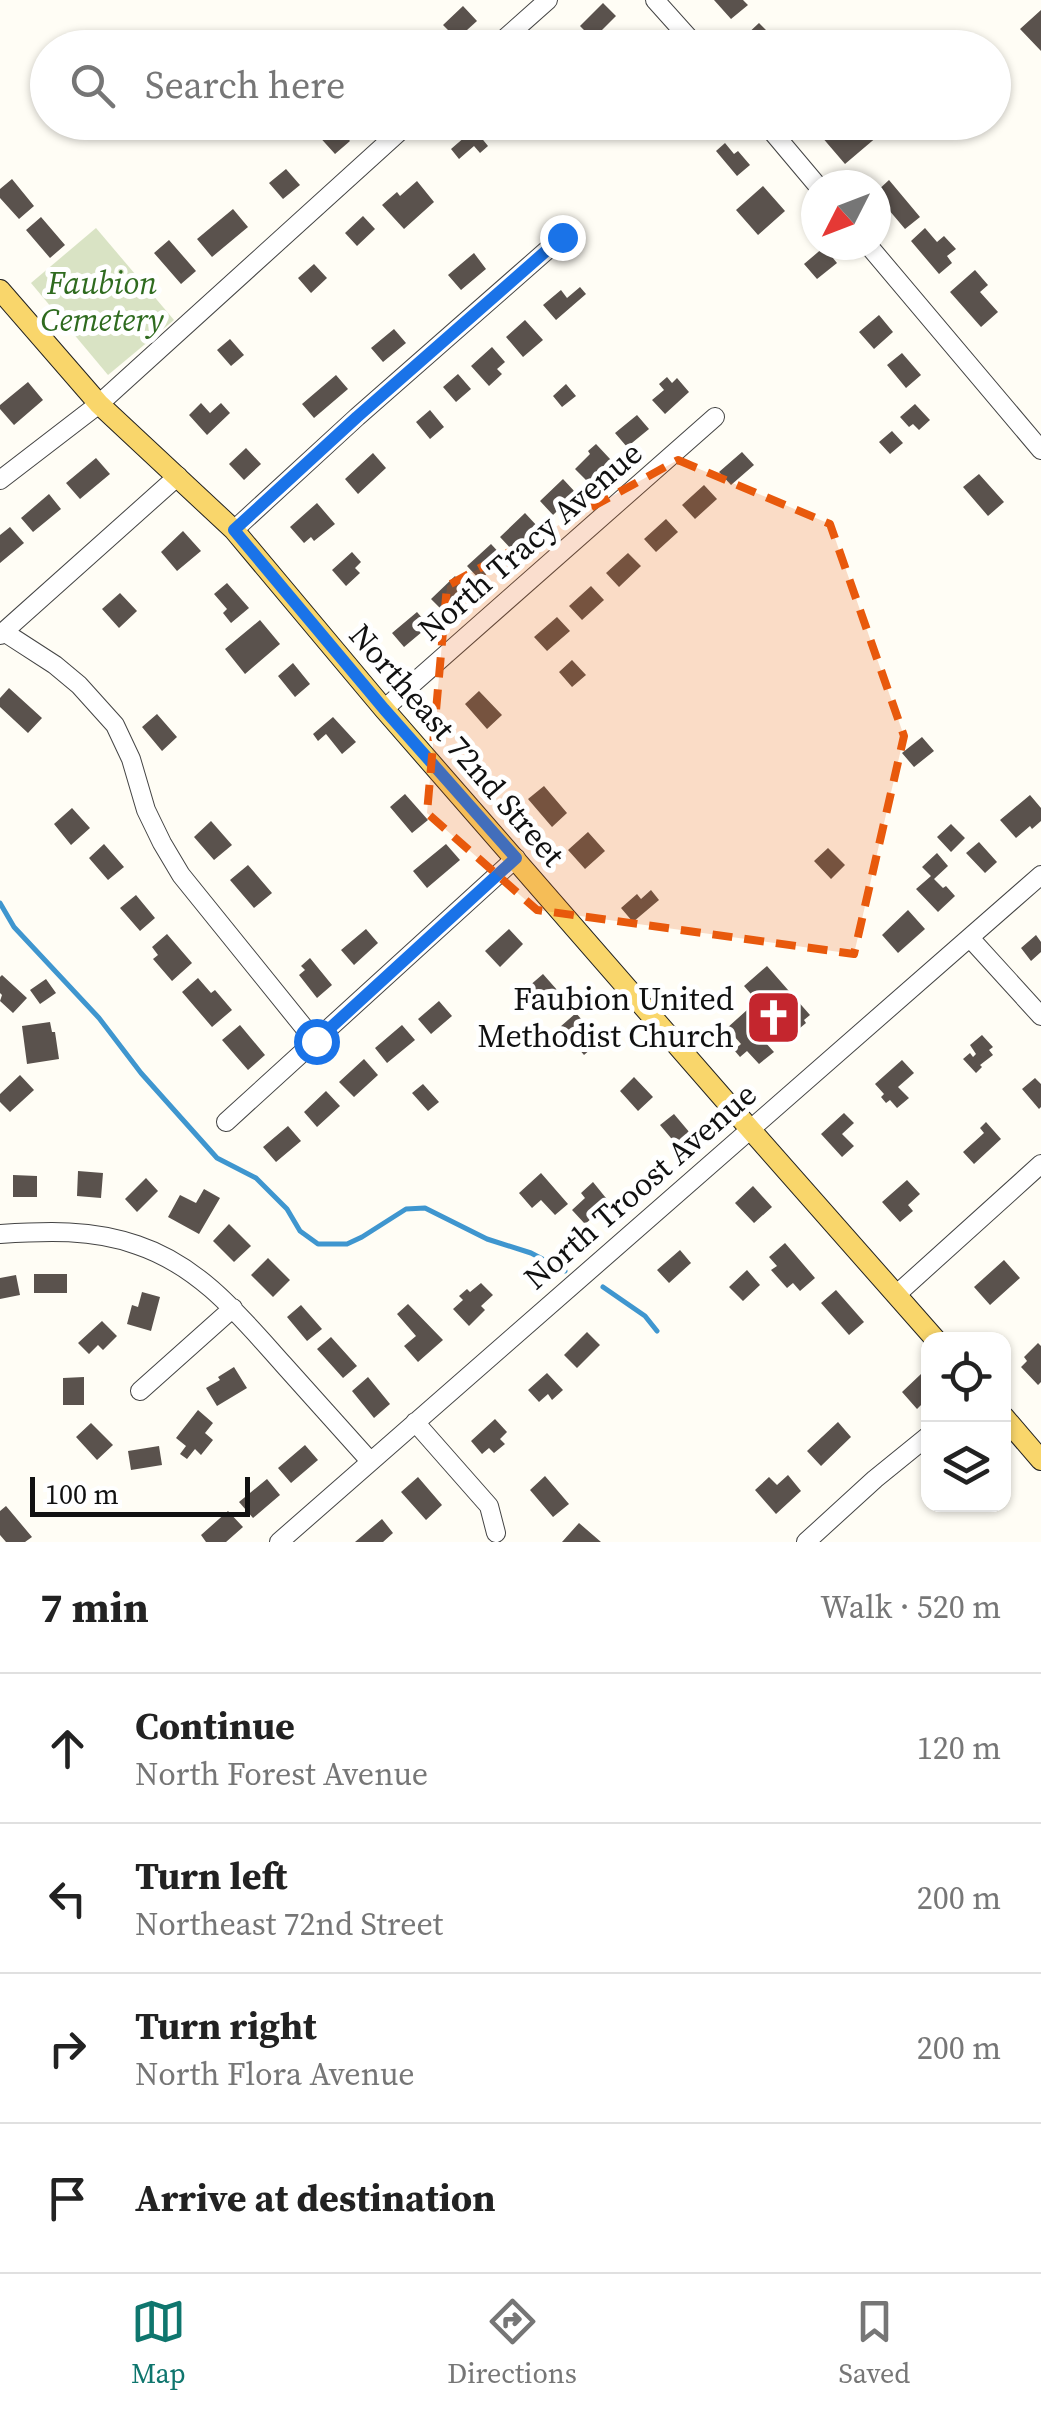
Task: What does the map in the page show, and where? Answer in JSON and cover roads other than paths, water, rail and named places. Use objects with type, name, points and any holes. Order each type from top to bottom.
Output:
[{"type":"main road","name":"Northeast 72nd Street","points":[[0,290],[99,404],[234,530],[384,709],[929,1332]]},
{"type":"main road","points":[[1008,1422],[1041,1459]]},
{"type":"street","points":[[514,30],[548,0]]},
{"type":"street","points":[[655,0],[682,30]]},
{"type":"street","points":[[0,480],[99,404],[390,140]]},
{"type":"street","points":[[779,140],[804,170]]},
{"type":"street","points":[[234,530],[562,237]]},
{"type":"street","points":[[881,260],[1041,450]]},
{"type":"street","name":"North Tracy Avenue","points":[[384,709],[716,418]]},
{"type":"street","points":[[178,476],[2,634],[55,666],[102,707],[124,741],[146,810],[181,874],[316,1041]]},
{"type":"street","points":[[226,1122],[516,858]]},
{"type":"street","name":"North Troost Avenue","points":[[279,1542],[1041,874]]},
{"type":"street","points":[[970,938],[1041,1016]]},
{"type":"street","points":[[897,1294],[1041,1164]]},
{"type":"street","points":[[0,1234],[71,1232],[101,1236],[156,1252],[198,1276],[233,1308],[370,1461]]},
{"type":"street","points":[[140,1391],[233,1308]]},
{"type":"street","points":[[415,1422],[490,1506],[496,1533]]},
{"type":"street","points":[[806,1542],[921,1442]]},
{"type":"waterway","points":[[0,903],[14,927],[99,1018],[141,1073],[217,1158],[256,1178],[287,1209],[300,1231],[318,1244],[347,1244],[406,1209],[425,1208],[565,1271]]},
{"type":"waterway","points":[[603,1287],[645,1316],[657,1331]]},
{"type":"place","name":"Faubion United Methodist Church","points":[[773,1017]]},
{"type":"park label","name":"Faubion Cemetery","points":[[102,302]]}]
